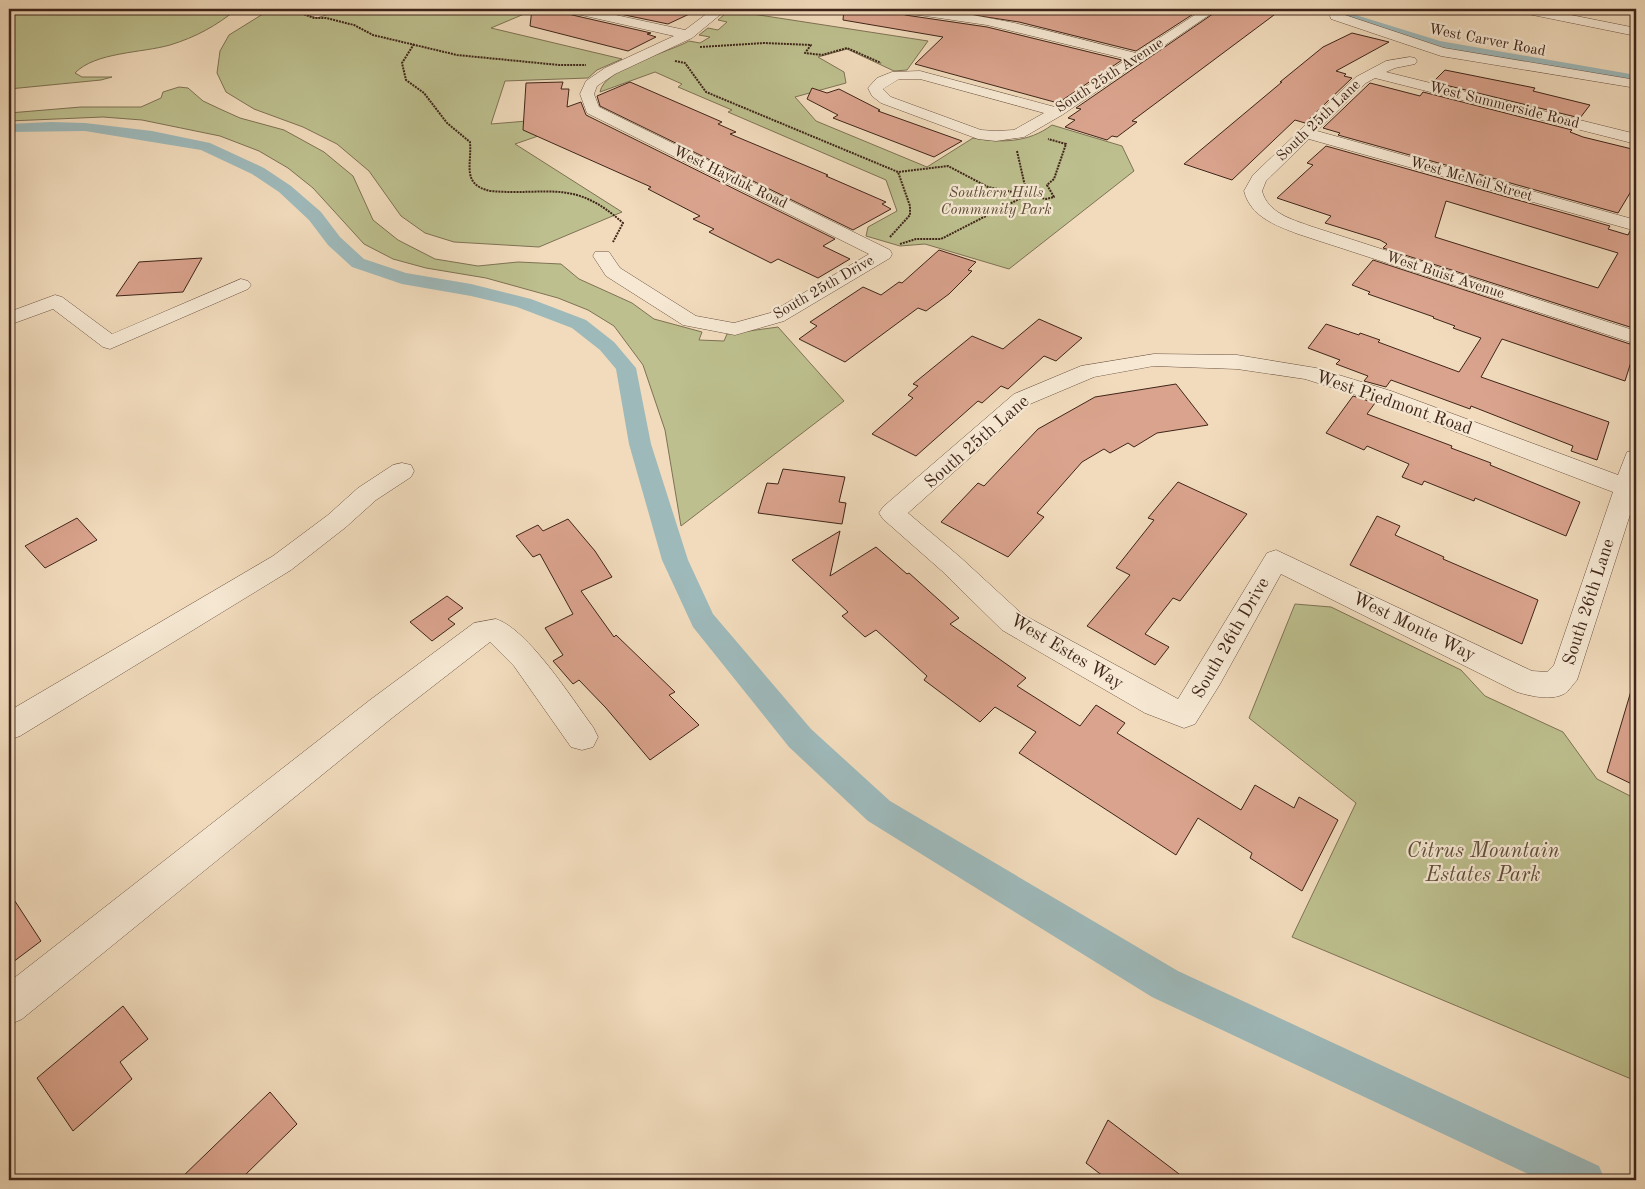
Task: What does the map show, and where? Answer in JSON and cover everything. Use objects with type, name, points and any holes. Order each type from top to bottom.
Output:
[{"type":"street","points":[[572,9],[687,35],[722,9]]},
{"type":"street","points":[[905,9],[987,21],[1138,58]]},
{"type":"street","points":[[1523,9],[1636,32]]},
{"type":"street","points":[[1189,10],[1208,11]]},
{"type":"street","name":"South 25th Avenue","points":[[1011,142],[1208,11]]},
{"type":"street","name":"West Carver Road","points":[[1336,16],[1441,52],[1636,84]]},
{"type":"street","name":"West Hayduk Road","points":[[687,35],[610,71],[591,84],[587,94],[592,110],[888,247]]},
{"type":"street","name":"South 25th Lane","points":[[1258,205],[1253,191],[1259,179],[1306,134],[1371,74],[1391,64],[1410,61]]},
{"type":"street","points":[[1011,142],[978,134],[886,100],[877,93],[875,88],[882,80],[903,74],[920,75],[1057,112]]},
{"type":"street","name":"West Summerside Road","points":[[1371,74],[1636,139]]},
{"type":"street","name":"West McNeil Street","points":[[1306,134],[1636,226]]},
{"type":"street","name":"West Buist Avenue","points":[[1258,205],[1277,219],[1304,230],[1636,338]]},
{"type":"street","name":"South 25th Drive","points":[[602,256],[613,272],[690,321],[735,329],[777,317],[888,247]]},
{"type":"street","points":[[9,319],[55,301],[110,343],[240,285]]},
{"type":"street","name":"South 25th Lane","points":[[892,514],[1022,399],[1090,371],[1154,360]]},
{"type":"street","name":"West Piedmont Road","points":[[1154,360],[1237,362],[1308,373],[1383,396],[1625,487]]},
{"type":"street","name":"South 26th Lane","points":[[1554,685],[1567,671],[1625,487],[1636,458]]},
{"type":"street","points":[[9,727],[282,563],[337,521],[367,494],[402,471]]},
{"type":"street","name":"West Estes Way","points":[[892,514],[1012,622],[1156,704],[1184,715]]},
{"type":"street","name":"West Monte Way","points":[[1276,560],[1528,683],[1554,685]]},
{"type":"street","name":"South 26th Drive","points":[[1184,715],[1210,675],[1276,560]]},
{"type":"street","points":[[9,1006],[381,709],[484,631],[496,630],[524,658],[582,736]]},
{"type":"path","points":[[712,49],[722,45],[780,42],[811,45],[805,53],[822,55],[847,48],[887,66],[899,69],[903,74]]},
{"type":"path","points":[[414,44],[402,63],[406,80],[424,93],[447,124],[470,142],[470,177],[473,185],[485,192],[567,192],[593,200],[623,223],[619,234],[602,256]]},
{"type":"path","points":[[888,247],[910,215],[910,206],[898,172],[948,166],[973,181],[1046,199],[1054,197],[1047,184],[1054,178],[1066,144],[1040,137]]},
{"type":"path","points":[[1011,142],[1027,195]]},
{"type":"path","points":[[888,247],[916,240],[941,239],[1027,195]]},
{"type":"green space","points":[[9,9],[237,9],[197,35],[159,48],[106,57],[84,66],[75,73],[82,77],[112,77],[101,80],[9,89]]},
{"type":"green space","points":[[271,9],[289,9],[317,18],[344,9],[536,9],[491,28],[622,59],[597,70],[588,78],[505,81],[491,124],[588,116],[590,118],[515,144],[622,212],[539,247],[454,242],[425,233],[401,216],[369,171],[337,144],[303,127],[254,109],[226,92],[217,73],[220,51],[229,35]]},
{"type":"green space","name":"Southern Hills Community Park","points":[[731,9],[751,9],[746,13],[928,41],[907,70],[894,71],[847,49],[818,57],[844,72],[846,83],[795,97],[816,121],[927,167],[973,138],[994,141],[1014,140],[1033,135],[1052,125],[1122,146],[1134,171],[1009,269],[925,244],[900,246],[866,236],[868,227],[897,211],[886,180],[728,112],[732,110],[678,87],[682,84],[655,72],[600,92],[604,83],[625,68],[689,41],[700,43],[710,37],[699,35],[708,28],[718,30],[727,22],[718,20]]},
{"type":"green space","points":[[179,87],[188,88],[203,101],[240,118],[284,130],[324,152],[353,176],[373,220],[398,240],[435,259],[478,266],[518,262],[561,264],[579,279],[632,303],[654,319],[702,332],[699,340],[724,341],[727,334],[778,327],[844,401],[681,526],[665,430],[643,365],[614,326],[588,310],[558,298],[486,278],[426,268],[393,259],[364,244],[313,188],[288,168],[259,151],[220,136],[142,120],[103,117],[9,121],[9,113],[81,107],[141,107],[161,98],[163,92]]},
{"type":"green space","name":"Citrus Mountain Estates Park","points":[[1295,604],[1331,607],[1461,670],[1485,696],[1563,732],[1597,779],[1636,799],[1636,1081],[1292,937],[1356,803],[1249,718]]},
{"type":"building","points":[[532,9],[564,9],[568,14],[651,33],[647,34],[656,37],[628,51],[530,26]]},
{"type":"building","points":[[596,9],[700,9],[668,24]]},
{"type":"building","points":[[844,9],[897,9],[905,15],[987,27],[1122,60],[1058,103],[915,64],[943,37],[843,20]]},
{"type":"building","points":[[934,9],[1201,9],[1136,51],[1019,22]]},
{"type":"building","points":[[1220,9],[1282,9],[1132,121],[1137,122],[1117,137],[1112,136],[1107,140],[1065,127],[1075,120],[1068,118],[1081,109],[1076,108]]},
{"type":"building","points":[[1352,33],[1389,42],[1336,71],[1352,78],[1305,123],[1295,120],[1232,180],[1184,164],[1323,47]]},
{"type":"building","points":[[1445,70],[1535,88],[1533,91],[1590,105],[1580,118],[1433,82]]},
{"type":"building","points":[[563,82],[561,89],[569,89],[567,107],[581,102],[586,115],[835,239],[823,246],[850,259],[818,278],[778,259],[771,263],[709,232],[714,229],[693,219],[700,216],[648,189],[651,187],[523,130],[526,83]]},
{"type":"building","points":[[630,82],[722,122],[718,124],[736,132],[730,134],[828,175],[826,176],[886,202],[882,204],[891,209],[853,230],[600,106],[597,96]]},
{"type":"building","points":[[1370,83],[1420,96],[1423,92],[1572,130],[1570,132],[1583,137],[1636,150],[1636,183],[1618,213],[1338,135],[1340,133],[1323,128]]},
{"type":"building","points":[[812,88],[827,93],[839,89],[880,110],[878,111],[962,141],[934,157],[833,118],[838,115],[807,99]]},
{"type":"building","points":[[1326,146],[1610,226],[1608,229],[1628,235],[1630,231],[1636,233],[1636,329],[1383,248],[1387,244],[1380,240],[1325,223],[1331,216],[1277,198],[1313,165],[1307,163]],"holes":[[[1446,201],[1618,253],[1598,288],[1435,237]]]},
{"type":"building","points":[[939,250],[976,262],[968,270],[972,271],[949,294],[926,311],[918,308],[845,362],[799,339],[817,326],[810,322],[863,287],[881,295],[899,282],[902,283]]},
{"type":"building","points":[[202,258],[183,292],[116,296],[139,262]]},
{"type":"building","points":[[1373,260],[1636,346],[1625,381],[1502,339],[1481,377],[1609,422],[1597,460],[1571,451],[1573,446],[1471,406],[1470,409],[1391,380],[1386,387],[1364,381],[1368,376],[1336,364],[1340,360],[1308,348],[1326,324],[1380,340],[1378,342],[1459,372],[1481,338],[1453,328],[1455,326],[1434,317],[1368,294],[1370,292],[1352,285]]},
{"type":"building","points":[[1039,319],[1082,338],[1056,361],[1044,356],[1008,389],[1001,386],[982,403],[978,401],[916,456],[872,434],[913,398],[908,395],[918,386],[913,384],[972,336],[1003,349]]},
{"type":"building","points":[[1176,384],[1208,425],[1157,433],[1134,447],[1128,443],[1110,453],[1104,449],[1082,462],[1037,513],[1044,517],[1008,557],[941,522],[978,483],[984,486],[1038,429],[1095,397]]},
{"type":"building","points":[[1353,396],[1375,403],[1367,414],[1452,446],[1451,448],[1491,463],[1490,465],[1580,502],[1566,536],[1475,498],[1474,501],[1424,481],[1422,485],[1402,477],[1409,464],[1367,446],[1364,450],[1326,433]]},
{"type":"building","points":[[783,469],[845,477],[839,502],[846,503],[842,524],[758,513],[767,483],[778,484]]},
{"type":"building","points":[[1178,482],[1247,514],[1180,601],[1173,598],[1145,634],[1169,647],[1155,665],[1087,626],[1130,575],[1116,568],[1154,520],[1148,518]]},
{"type":"building","points":[[1377,516],[1400,526],[1395,535],[1444,557],[1443,559],[1538,600],[1522,644],[1350,565]]},
{"type":"building","points":[[77,518],[97,540],[45,568],[25,546]]},
{"type":"building","points":[[568,519],[595,551],[612,577],[581,591],[614,637],[616,635],[675,692],[669,695],[699,725],[650,760],[606,708],[579,680],[573,684],[553,661],[563,655],[545,628],[573,614],[540,554],[533,557],[516,536],[538,525],[543,531]]},
{"type":"building","points":[[840,531],[830,576],[876,547],[907,574],[909,573],[959,618],[950,624],[1026,678],[1017,686],[1080,726],[1096,705],[1125,723],[1117,733],[1241,810],[1255,785],[1294,808],[1299,797],[1338,820],[1302,891],[1250,858],[1252,853],[1198,818],[1176,855],[1019,753],[1036,732],[995,707],[980,722],[924,680],[927,676],[876,630],[865,637],[842,616],[848,612],[792,560]]},
{"type":"building","points":[[447,596],[463,608],[448,619],[455,624],[432,641],[410,622]]},
{"type":"building","points":[[1631,691],[1636,692],[1636,786],[1607,772]]},
{"type":"building","points":[[9,892],[41,941],[9,965]]},
{"type":"building","points":[[123,1006],[148,1039],[120,1062],[132,1079],[73,1131],[37,1078]]},
{"type":"building","points":[[270,1092],[297,1124],[240,1180],[179,1180]]},
{"type":"building","points":[[1108,1120],[1187,1180],[1108,1180],[1086,1163]]},
{"type":"waterway","points":[[1346,16],[1438,45],[1636,79]]},
{"type":"waterway","points":[[9,128],[85,127],[152,136],[205,146],[258,171],[285,189],[315,216],[334,241],[358,263],[402,278],[471,290],[524,303],[579,324],[607,346],[626,368],[640,444],[675,560],[702,620],[800,738],[879,811],[1165,984],[1585,1180]]}]
